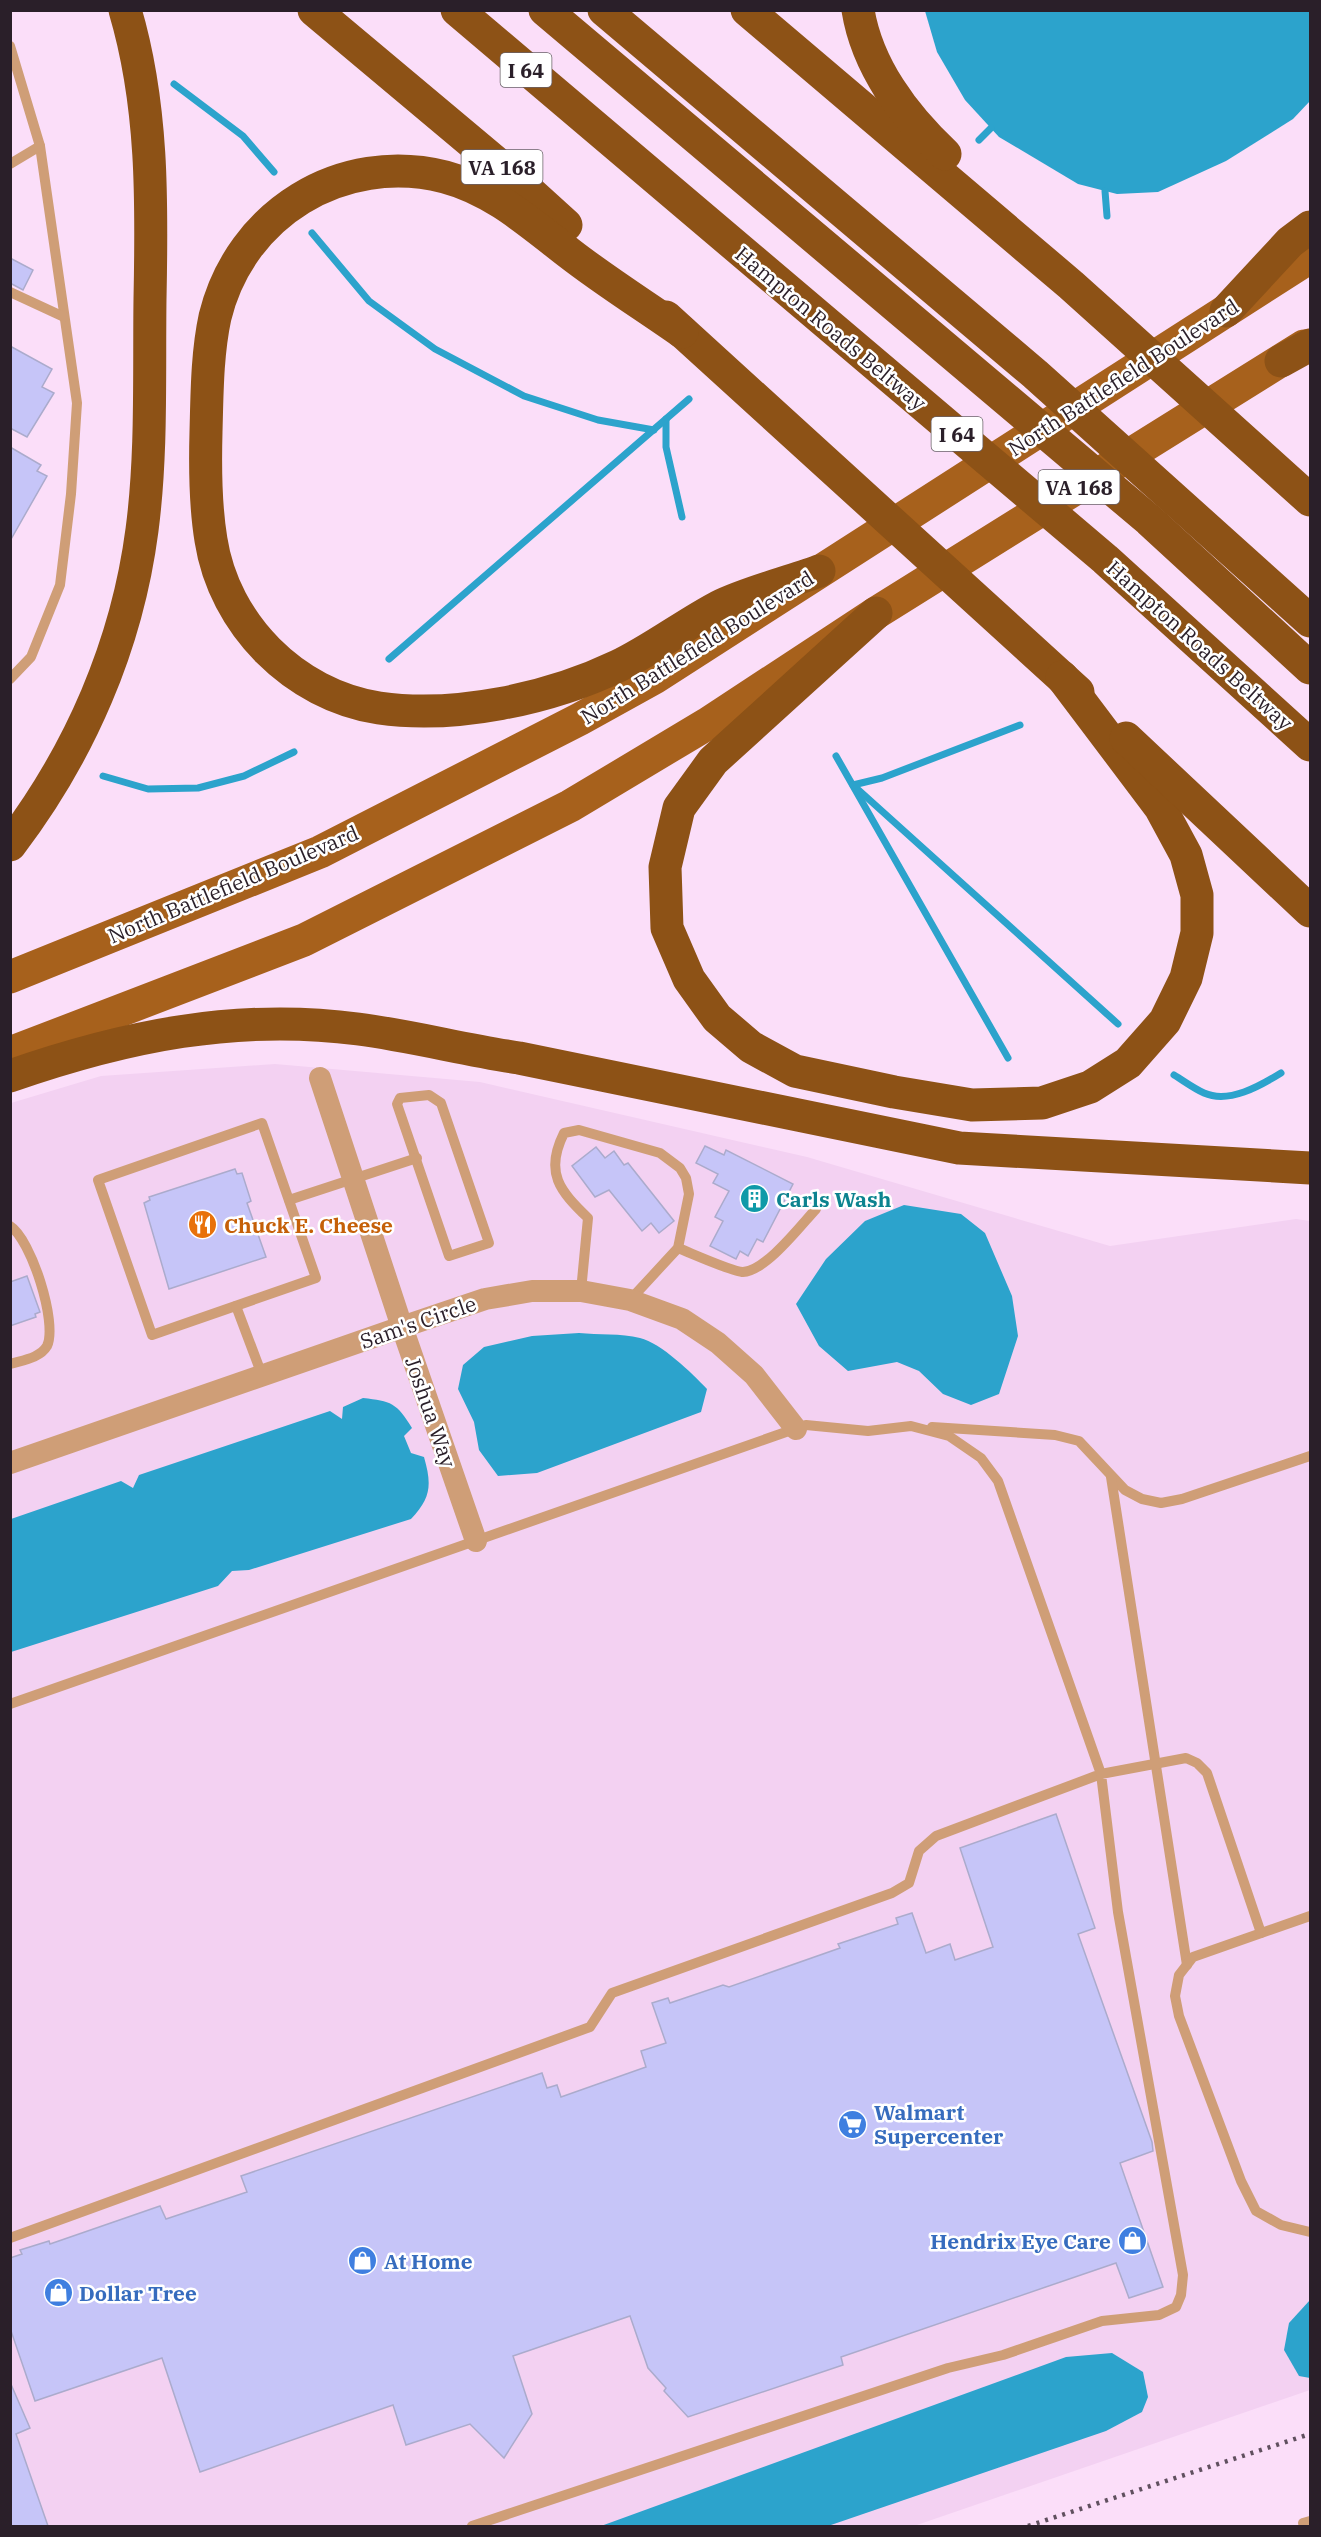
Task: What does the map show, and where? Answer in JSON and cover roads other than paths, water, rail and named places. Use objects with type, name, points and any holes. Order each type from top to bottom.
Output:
[{"type":"highway","points":[[10,844],[66,762],[90,712],[115,648],[127,609],[142,529],[148,424],[151,182],[140,76],[125,10]]},
{"type":"highway","name":"VA 168","points":[[314,10],[512,176],[682,332]]},
{"type":"highway","points":[[443,10],[596,130]]},
{"type":"highway","name":"Hampton Roads Beltway","points":[[457,10],[1105,559],[1311,745]]},
{"type":"highway","points":[[489,10],[1149,571],[1311,723]]},
{"type":"highway","points":[[545,10],[1140,513],[1263,622],[1311,668]]},
{"type":"highway","points":[[604,10],[1035,374],[1311,621]]},
{"type":"highway","points":[[747,10],[1071,285],[1311,500]]},
{"type":"highway","points":[[858,10],[868,50],[903,108],[934,144],[982,188],[1071,285]]},
{"type":"highway","points":[[819,571],[720,606],[618,666],[574,684],[515,701],[430,710],[378,708],[351,701],[321,689],[295,674],[254,636],[239,615],[223,584],[211,543],[206,497],[206,404],[214,328],[226,285],[240,257],[276,215],[296,200],[341,180],[364,175],[415,173],[453,180],[511,207],[570,254],[682,332],[1062,677],[1311,911]]},
{"type":"highway","points":[[1226,311],[1290,242],[1311,227]]},
{"type":"highway","points":[[1281,361],[1311,344]]},
{"type":"highway","points":[[876,613],[712,761],[679,808],[665,867],[667,928],[689,979],[717,1018],[751,1047],[795,1071],[894,1092],[972,1104],[1042,1103],[1090,1087],[1128,1063],[1165,1021],[1186,978],[1197,933],[1197,895],[1186,855],[1160,807],[1062,677]]},
{"type":"highway","points":[[10,1076],[94,1050],[176,1031],[241,1025],[317,1025],[407,1036],[450,1047],[531,1060],[959,1148],[1311,1168]]},
{"type":"main road","name":"North Battlefield Boulevard","points":[[10,977],[330,847],[580,719],[654,678],[1311,257]]},
{"type":"main road","name":"VA 168","points":[[876,613],[1281,361]]},
{"type":"main road","points":[[10,1053],[304,940],[406,890],[570,806],[707,724],[876,613]]},
{"type":"street","name":"Joshua Way","points":[[320,1078],[402,1327],[476,1540]]},
{"type":"street","name":"Sam's Circle","points":[[10,1463],[484,1299],[532,1290],[581,1291],[630,1300],[682,1319],[718,1343],[754,1375],[796,1429]]},
{"type":"lane","points":[[10,46],[40,146],[77,403],[71,494],[60,585],[31,657],[10,678]]},
{"type":"lane","points":[[10,164],[40,146]]},
{"type":"lane","points":[[10,292],[64,317]]},
{"type":"lane","points":[[429,1095],[441,1103],[489,1243],[448,1256],[417,1158],[397,1104],[400,1098],[429,1095]]},
{"type":"lane","points":[[262,1123],[289,1200],[316,1278],[152,1335],[98,1180],[262,1123]]},
{"type":"lane","points":[[581,1291],[588,1218],[566,1197],[557,1179],[555,1150],[564,1133],[579,1130],[660,1153],[680,1168],[686,1178],[689,1194],[678,1248],[630,1300]]},
{"type":"lane","points":[[289,1200],[353,1177],[417,1158]]},
{"type":"lane","points":[[678,1248],[743,1272],[757,1268],[767,1260],[816,1209]]},
{"type":"lane","points":[[10,1226],[18,1230],[28,1249],[50,1319],[51,1334],[46,1348],[37,1356],[10,1364]]},
{"type":"lane","points":[[236,1306],[262,1375]]},
{"type":"lane","points":[[10,1704],[806,1425],[868,1431],[911,1426],[1055,1435],[1079,1441],[1125,1490],[1142,1499],[1161,1503],[1182,1499],[1311,1456]]},
{"type":"lane","points":[[472,2526],[948,2368],[1003,2355],[1102,2321],[1159,2315],[1176,2307],[1182,2295],[1183,2275],[1118,1912],[1101,1774],[998,1481],[981,1458],[949,1436],[911,1426]]},
{"type":"lane","points":[[1111,1477],[1187,1965]]},
{"type":"lane","points":[[10,2238],[590,2027],[612,1993],[892,1893],[909,1884],[920,1851],[936,1836],[1101,1774],[1186,1758],[1197,1763],[1207,1773],[1261,1933]]},
{"type":"lane","points":[[1311,1916],[1193,1957],[1179,1975],[1175,1996],[1179,2016],[1241,2181],[1256,2211],[1281,2225],[1311,2232]]},
{"type":"lane","points":[[1304,2526],[1303,2523],[1311,2521]]},
{"type":"water","points":[[925,11],[1310,11],[1310,101],[1293,119],[1226,161],[1158,192],[1117,194],[1078,184],[999,137],[965,100],[937,52]]},
{"type":"water","points":[[904,1205],[961,1214],[985,1233],[1012,1296],[1018,1336],[999,1394],[971,1405],[943,1394],[919,1371],[897,1362],[848,1371],[819,1346],[796,1304],[826,1259],[865,1221]]},
{"type":"water","points":[[579,1333],[633,1336],[657,1346],[685,1367],[707,1389],[701,1412],[537,1473],[498,1476],[479,1450],[474,1422],[458,1389],[463,1365],[484,1347],[532,1336]]},
{"type":"water","points":[[363,1398],[387,1402],[397,1408],[412,1428],[404,1436],[411,1453],[424,1457],[429,1483],[428,1491],[423,1504],[411,1519],[249,1570],[232,1571],[218,1586],[11,1652],[11,1519],[121,1481],[133,1488],[139,1475],[330,1411],[342,1419],[343,1407]]},
{"type":"water","points":[[1310,2300],[1310,2378],[1299,2376],[1284,2350],[1289,2323]]},
{"type":"water","points":[[1112,2353],[1143,2372],[1148,2397],[1142,2412],[1106,2431],[828,2526],[601,2526],[1066,2357]]},
{"type":"waterway","points":[[174,84],[243,136],[274,172]]},
{"type":"waterway","points":[[979,140],[991,128]]},
{"type":"waterway","points":[[1105,191],[1107,216]]},
{"type":"waterway","points":[[312,233],[369,301],[435,349],[524,396],[598,420],[654,430]]},
{"type":"waterway","points":[[389,659],[689,399]]},
{"type":"waterway","points":[[666,419],[666,447],[682,517]]},
{"type":"waterway","points":[[853,785],[882,778],[1020,725]]},
{"type":"waterway","points":[[103,776],[148,789],[198,788],[244,776],[294,752]]},
{"type":"waterway","points":[[836,756],[1008,1058]]},
{"type":"waterway","points":[[853,785],[1118,1024]]},
{"type":"waterway","points":[[1174,1075],[1204,1093],[1224,1096],[1254,1088],[1281,1073]]},
{"type":"railway","points":[[1028,2526],[1310,2434]]},
{"type":"place","name":"Carls Wash","points":[[755,1199]]},
{"type":"place","name":"Chuck E. Cheese","points":[[203,1225]]},
{"type":"place","name":"Walmart Supercenter","points":[[853,2124]]},
{"type":"place","name":"Hendrix Eye Care","points":[[1132,2241]]},
{"type":"place","name":"At Home","points":[[363,2261]]},
{"type":"place","name":"Dollar Tree","points":[[58,2293]]}]
